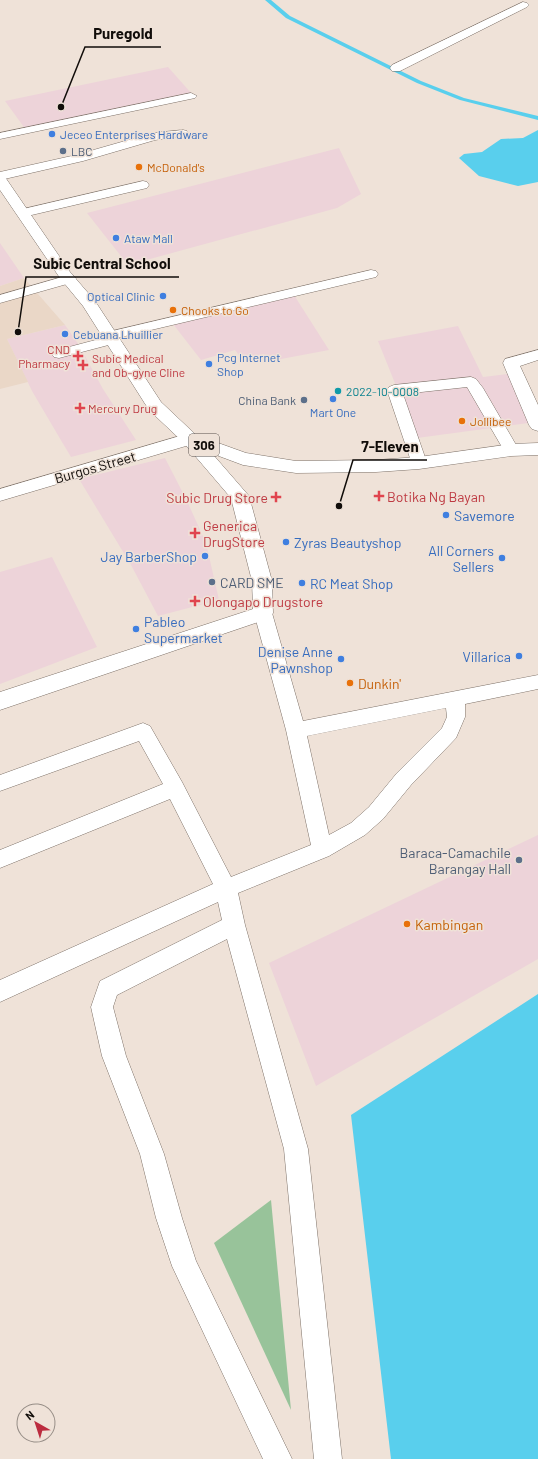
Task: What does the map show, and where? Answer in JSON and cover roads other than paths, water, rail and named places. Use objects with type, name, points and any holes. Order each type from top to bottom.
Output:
[{"type":"street","points":[[396,68],[522,4]]},
{"type":"street","name":"306","points":[[0,180],[68,279],[89,304],[155,406],[190,440],[243,459],[296,467],[376,466],[419,463],[512,450],[538,449]]},
{"type":"street","points":[[538,355],[511,363],[538,425]]},
{"type":"street","points":[[0,701],[263,613],[262,581],[240,496],[190,440]]},
{"type":"street","name":"Burgos Street","points":[[0,495],[190,440]]},
{"type":"lane","points":[[0,136],[191,96]]},
{"type":"lane","points":[[0,176],[107,151],[167,134],[183,133]]},
{"type":"lane","points":[[23,213],[143,185]]},
{"type":"lane","points":[[59,354],[110,338],[371,274]]},
{"type":"lane","points":[[0,299],[68,279]]},
{"type":"lane","points":[[419,463],[394,390],[471,382],[512,450]]},
{"type":"lane","points":[[263,613],[296,730],[322,850]]},
{"type":"lane","points":[[296,730],[538,682]]},
{"type":"lane","points":[[0,991],[226,888],[322,850],[358,829],[376,813],[404,779],[449,733],[456,717],[455,698]]},
{"type":"lane","points":[[0,783],[143,730],[175,788],[226,888],[234,925],[296,1149],[328,1459]]},
{"type":"lane","points":[[0,859],[175,788]]},
{"type":"lane","points":[[234,925],[108,988],[102,1007],[114,1056],[152,1154],[185,1266],[278,1459]]},
{"type":"water","points":[[538,130],[538,182],[518,186],[479,176],[459,158],[464,154],[482,152],[501,139],[523,138]]},
{"type":"water","points":[[538,994],[538,1459],[391,1459],[351,1115]]},
{"type":"waterway","points":[[268,0],[288,17],[419,82],[462,99],[538,118]]},
{"type":"place","name":"Puregold","points":[[61,107]]},
{"type":"place","name":"Jeceo Enterprises Hardware","points":[[52,134]]},
{"type":"place","name":"LBC","points":[[63,151]]},
{"type":"place","name":"McDonald's","points":[[139,167]]},
{"type":"place","name":"Ataw Mall","points":[[116,238]]},
{"type":"place","name":"Optical Clinic","points":[[163,296]]},
{"type":"place","name":"Chooks to Go","points":[[173,310]]},
{"type":"place","name":"Subic Central School","points":[[18,332]]},
{"type":"place","name":"Cebuana Lhuillier","points":[[65,334]]},
{"type":"place","name":"CND Pharmacy","points":[[78,356]]},
{"type":"place","name":"Pcg Internet Shop","points":[[209,364]]},
{"type":"place","name":"Subic Medical and Ob-gyne Cline","points":[[83,365]]},
{"type":"place","name":"2022-10-0008","points":[[338,391]]},
{"type":"place","name":"Mart One","points":[[333,399]]},
{"type":"place","name":"China Bank","points":[[304,400]]},
{"type":"place","name":"Mercury Drug","points":[[80,408]]},
{"type":"place","name":"Jollibee","points":[[462,421]]},
{"type":"place","name":"Botika Ng Bayan","points":[[379,496]]},
{"type":"place","name":"Subic Drug Store","points":[[276,497]]},
{"type":"place","name":"7-Eleven","points":[[339,506]]},
{"type":"place","name":"Savemore","points":[[446,515]]},
{"type":"place","name":"Generica DrugStore","points":[[195,533]]},
{"type":"place","name":"Zyras Beautyshop","points":[[286,542]]},
{"type":"place","name":"Jay BarberShop","points":[[205,556]]},
{"type":"place","name":"All Corners Sellers","points":[[502,558]]},
{"type":"place","name":"CARD SME","points":[[212,582]]},
{"type":"place","name":"RC Meat Shop","points":[[302,583]]},
{"type":"place","name":"Olongapo Drugstore","points":[[195,601]]},
{"type":"place","name":"Pableo Supermarket","points":[[136,629]]},
{"type":"place","name":"Villarica","points":[[519,656]]},
{"type":"place","name":"Denise Anne Pawnshop","points":[[341,659]]},
{"type":"place","name":"Dunkin'","points":[[350,683]]},
{"type":"place","name":"Baraca-Camachile Barangay Hall","points":[[519,860]]},
{"type":"place","name":"Kambingan","points":[[407,924]]}]
